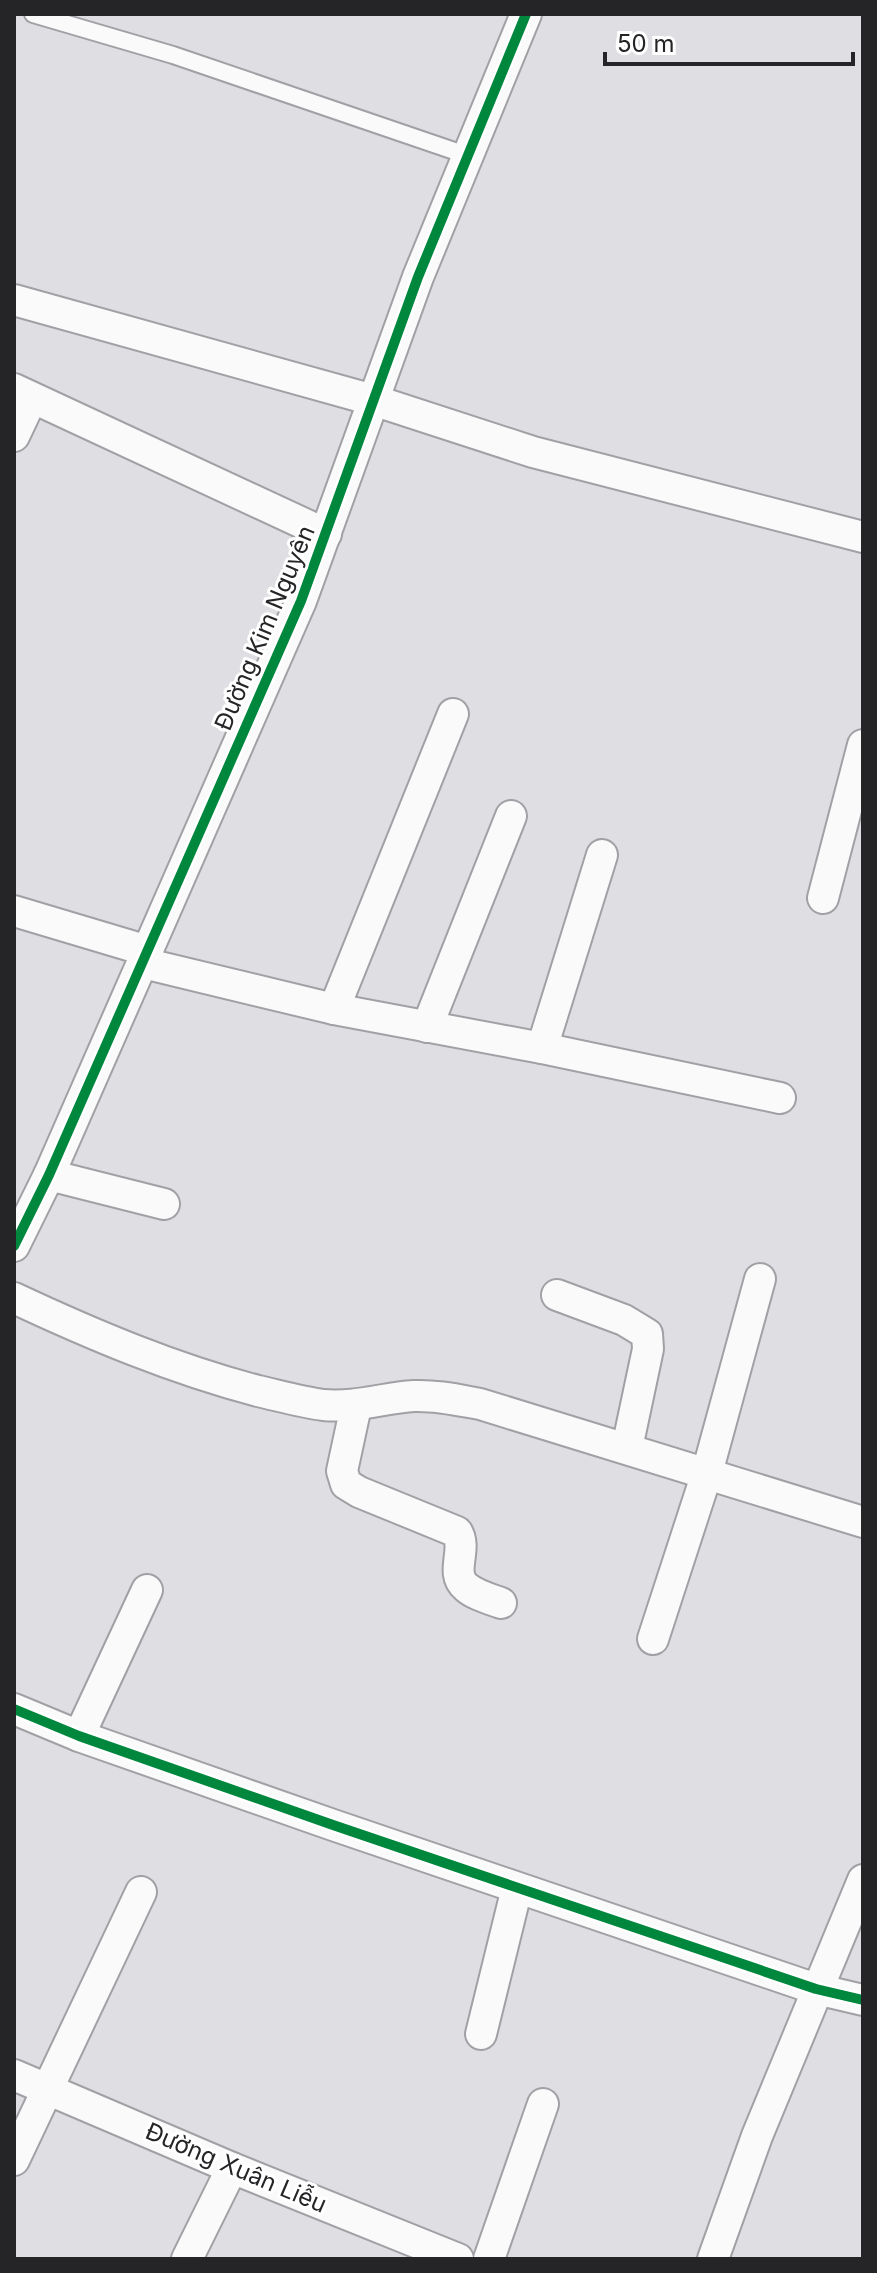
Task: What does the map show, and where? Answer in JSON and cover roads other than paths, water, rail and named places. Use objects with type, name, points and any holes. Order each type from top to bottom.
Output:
[{"type":"street","name":"Đường Kim Nguyên","points":[[14,1246],[49,1175],[301,601],[418,277],[526,14]]},
{"type":"street","points":[[14,300],[373,400],[533,452],[863,537]]},
{"type":"street","points":[[14,436],[23,394],[326,534]]},
{"type":"street","points":[[334,1009],[453,714]]},
{"type":"street","points":[[823,898],[857,793],[863,745]]},
{"type":"street","points":[[427,1027],[511,816]]},
{"type":"street","points":[[542,1048],[602,855]]},
{"type":"street","points":[[14,911],[145,957],[334,1009],[542,1048],[780,1098]]},
{"type":"street","points":[[49,1175],[164,1204]]},
{"type":"street","points":[[653,1639],[707,1473],[760,1279]]},
{"type":"street","points":[[557,1295],[624,1320],[647,1334],[648,1349],[627,1448]]},
{"type":"street","points":[[14,1298],[72,1326],[226,1382],[304,1402],[356,1406],[413,1396],[442,1397],[480,1404],[863,1522]]},
{"type":"street","points":[[356,1406],[342,1471],[346,1484],[457,1532],[462,1542],[458,1575],[462,1584],[501,1603]]},
{"type":"street","points":[[79,1736],[147,1590]]},
{"type":"street","points":[[14,1709],[79,1736],[517,1888],[816,1989],[863,2000]]},
{"type":"street","points":[[713,2259],[757,2136],[863,1880]]},
{"type":"street","points":[[481,2034],[517,1888]]},
{"type":"street","points":[[14,2160],[141,1892]]},
{"type":"street","name":"Đường Xuân Liễu","points":[[14,2075],[232,2168],[458,2259]]},
{"type":"street","points":[[489,2259],[543,2104]]},
{"type":"street","points":[[187,2259],[232,2168]]},
{"type":"lane","points":[[33,14],[173,55],[469,156]]}]
